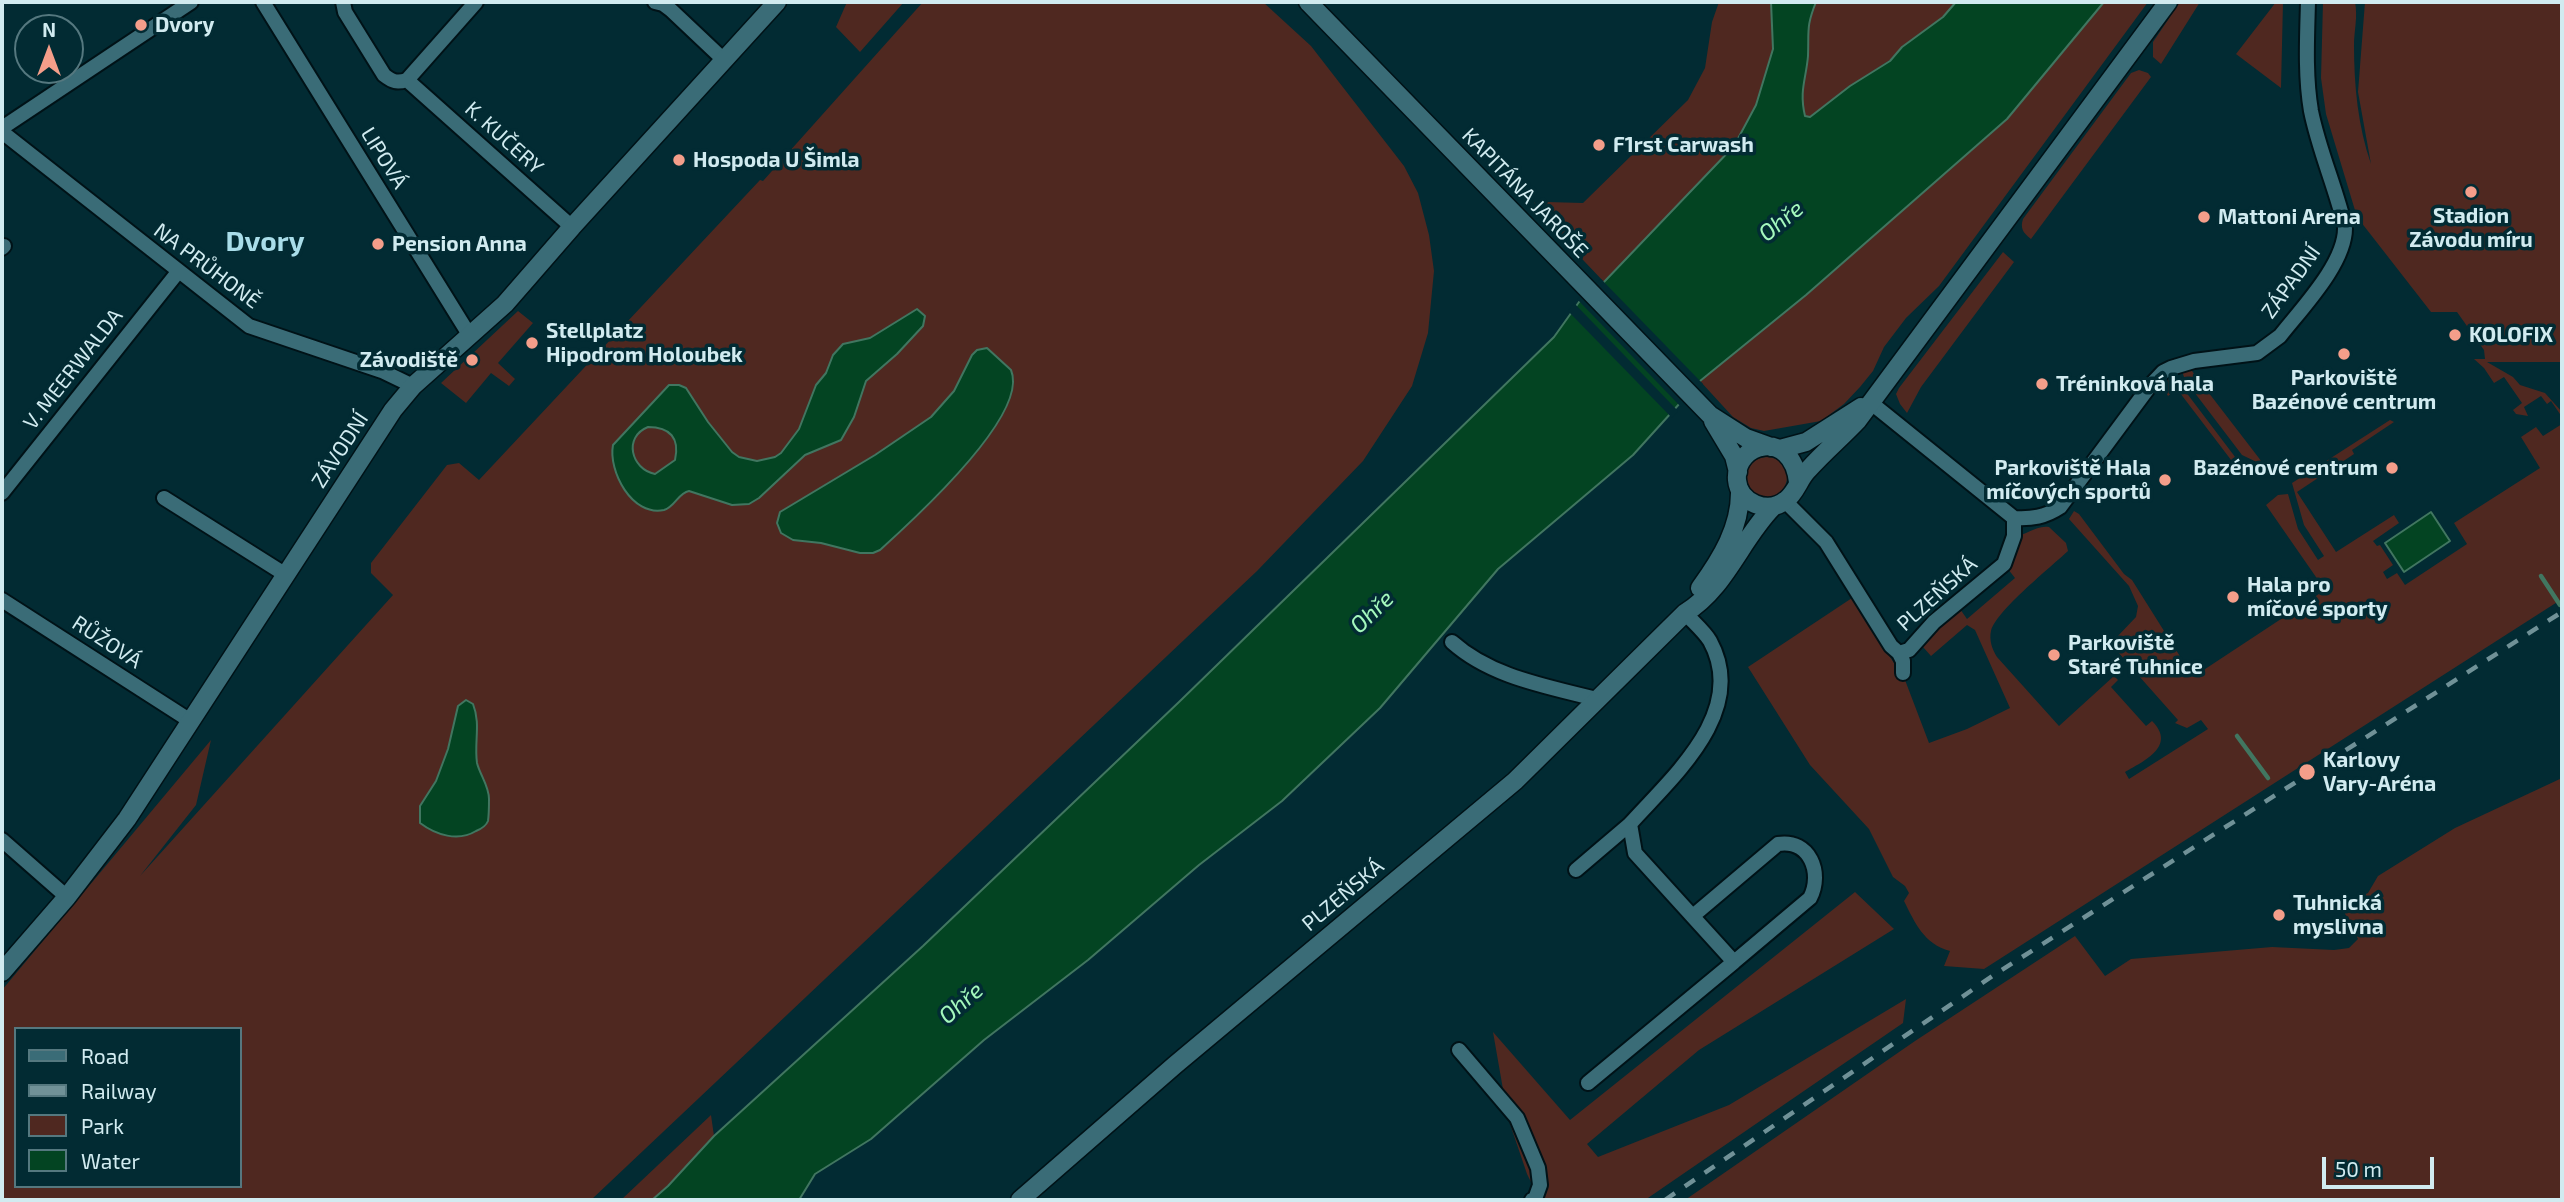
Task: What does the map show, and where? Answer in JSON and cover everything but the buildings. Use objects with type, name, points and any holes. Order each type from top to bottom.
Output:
[{"type":"street","points":[[2,130],[191,2]]},
{"type":"street","name":"LIPOVÁ","points":[[263,2],[470,336]]},
{"type":"street","name":"K. KUČERY","points":[[343,2],[345,12],[384,75],[399,83],[407,80],[572,227]]},
{"type":"street","points":[[407,80],[476,2]]},
{"type":"street","points":[[655,2],[675,6],[724,61]]},
{"type":"street","name":"ZÁVODNÍ","points":[[2,972],[67,897],[127,818],[393,410],[413,386],[505,304],[778,2]]},
{"type":"street","name":"KAPITÁNA JAROŠE","points":[[1308,2],[1710,415],[1746,438],[1776,448]]},
{"type":"street","points":[[1870,402],[1806,442],[1776,448],[1757,448],[1749,453],[1743,459],[1739,481],[1752,503],[1765,507],[1779,504],[1807,470],[1858,420],[2168,2]]},
{"type":"street","name":"ZÁPADNÍ","points":[[2014,518],[2031,519],[2050,514],[2060,507],[2163,372],[2178,365],[2257,353],[2268,346],[2280,336],[2340,254],[2345,227],[2311,109],[2308,77],[2308,2]]},
{"type":"street","name":"NA PRŮHONĚ","points":[[2,130],[249,326],[382,371],[413,386]]},
{"type":"street","name":"V. MEERWALDA","points":[[2,493],[178,272]]},
{"type":"street","points":[[1870,402],[2014,518]]},
{"type":"street","name":"KAPITÁNA JAROŠE","points":[[1710,415],[1734,456],[1739,481]]},
{"type":"street","points":[[1776,448],[1794,462],[1798,482]]},
{"type":"street","name":"PLZEŇSKÁ","points":[[1685,613],[1732,536],[1740,507],[1739,481]]},
{"type":"street","points":[[164,498],[286,575]]},
{"type":"street","name":"PLZEŇSKÁ","points":[[1020,1200],[1106,1124],[1515,780],[1685,613],[1700,604],[1728,569],[1759,522],[1779,504],[1826,541],[1891,646],[1899,653],[1909,650],[1934,622],[2004,564],[2014,536],[2014,518]]},
{"type":"street","name":"RŮŽOVÁ","points":[[2,600],[189,720]]},
{"type":"street","points":[[1576,870],[1630,824],[1689,759],[1704,738],[1714,716],[1721,684],[1714,651],[1709,639],[1685,613]]},
{"type":"street","points":[[1451,642],[1489,666],[1513,677],[1596,699]]},
{"type":"street","points":[[1899,653],[1903,661],[1903,673]]},
{"type":"street","points":[[1630,824],[1635,853],[1734,962]]},
{"type":"street","points":[[2,841],[67,897]]},
{"type":"street","points":[[1588,1083],[1810,898],[1816,886],[1813,863],[1805,851],[1789,842],[1778,844],[1694,915]]},
{"type":"street","points":[[1458,1050],[1517,1118],[1538,1168],[1540,1185],[1535,1199],[1532,1200]]},
{"type":"green space","points":[[847,2],[904,2],[860,52],[836,27]]},
{"type":"green space","points":[[923,2],[1263,2],[1311,46],[1404,166],[1418,193],[1429,235],[1434,271],[1428,333],[1412,386],[1363,461],[1257,571],[591,1200],[2,1200],[2,990],[211,740],[196,805],[140,876],[393,595],[371,573],[371,563],[447,465],[459,463],[479,480],[760,180],[763,181]]},
{"type":"green space","points":[[1719,2],[1771,2],[1773,49],[1756,105],[1734,146],[1604,282],[1545,220],[1534,202],[1541,208],[1547,202],[1583,203],[1688,100],[1705,68],[1712,22]]},
{"type":"green space","points":[[1816,2],[1956,2],[1943,17],[1902,47],[1890,60],[1810,117],[1805,116],[1803,92],[1809,23]]},
{"type":"green space","points":[[2104,2],[2148,2],[1939,286],[1906,318],[1884,347],[1873,371],[1860,387],[1844,404],[1821,421],[1764,431],[1751,428],[1733,417],[1700,381],[1806,295],[2007,119]]},
{"type":"green space","points":[[2180,2],[2200,2],[2161,64],[2153,57],[2153,42]]},
{"type":"green space","points":[[2276,2],[2283,2],[2281,88],[2236,54]]},
{"type":"green space","name":"Stadion Závodu míru","points":[[2323,2],[2355,2],[2356,91],[2371,164],[2358,92],[2365,2],[2562,2],[2562,362],[2487,362],[2513,377],[2520,385],[2545,393],[2562,412],[2562,417],[2551,401],[2547,404],[2541,396],[2524,407],[2528,416],[2516,414],[2513,410],[2522,403],[2504,377],[2494,383],[2474,359],[2485,359],[2484,350],[2457,312],[2431,312],[2357,217],[2326,114],[2321,78]]},
{"type":"green space","points":[[2139,70],[2151,77],[2031,239],[2023,230],[2023,219],[2131,73]]},
{"type":"green space","points":[[2003,252],[2014,262],[1921,387],[1907,413],[1896,394],[1899,388]]},
{"type":"green space","points":[[518,311],[533,323],[498,363],[515,379],[509,386],[491,373],[466,403],[441,383]]},
{"type":"green space","points":[[2182,371],[2192,371],[2265,466],[2242,455],[2185,380]]},
{"type":"green space","points":[[2173,375],[2248,474],[2244,477],[2177,389],[2168,396],[2164,383]]},
{"type":"green space","points":[[2390,420],[2394,422],[2352,450],[2354,454],[2297,492],[2336,552],[2394,515],[2399,523],[2373,541],[2377,546],[2380,545],[2393,565],[2383,572],[2387,579],[2397,573],[2405,585],[2467,544],[2454,523],[2540,468],[2521,437],[2536,427],[2543,436],[2562,424],[2562,599],[1984,969],[1944,966],[1950,951],[1933,943],[1921,932],[1904,901],[1909,893],[1905,886],[1893,877],[1869,829],[1810,765],[1748,667],[1852,598],[1905,680],[1929,743],[1967,729],[2010,708],[1975,630],[1967,625],[1931,656],[1923,647],[1925,641],[1938,625],[1960,609],[1967,619],[2015,578],[2004,564],[2014,536],[2049,527],[2066,543],[2068,551],[1995,622],[1990,638],[1992,648],[2059,726],[2114,676],[2118,680],[2111,687],[2146,726],[2152,721],[2161,738],[2155,752],[2125,772],[2129,779],[2208,729],[2201,720],[2187,728],[2175,723],[2178,720],[2115,649],[2115,639],[2136,617],[2138,606],[2129,586],[2069,519],[2074,511],[2124,574],[2132,580],[2193,677],[2325,590],[2266,505],[2278,495],[2288,494],[2298,529],[2318,560],[2324,556],[2304,525],[2292,483]]},
{"type":"green space","points":[[1767,457],[1781,463],[1787,477],[1781,491],[1767,497],[1753,491],[1747,477],[1753,463]]},
{"type":"green space","points":[[2562,778],[2562,1200],[1685,1200],[1915,1041],[2075,936],[2105,976],[2131,959],[2272,947],[2334,950],[2349,948],[2358,939],[2341,906],[2368,893],[2378,876],[2455,828]]},
{"type":"green space","points":[[1855,892],[1894,929],[1699,1050],[1587,1144],[1598,1157],[1729,1105],[1906,999],[1903,1023],[1645,1200],[1540,1200],[1527,1174],[1508,1118],[1493,1032],[1570,1120]]},
{"type":"green space","points":[[711,1115],[714,1136],[668,1186],[652,1200],[621,1200]]},
{"type":"water","name":"Ohře","points":[[1771,2],[1816,2],[1809,23],[1803,92],[1805,116],[1810,117],[1850,86],[1890,61],[1902,47],[1943,17],[1956,2],[2104,2],[2007,119],[1806,295],[1700,381],[1633,455],[1498,569],[1380,708],[1282,801],[1199,865],[1088,960],[984,1040],[871,1139],[815,1174],[799,1200],[652,1200],[714,1136],[923,946],[1179,702],[1554,337],[1579,302],[1604,282],[1734,146],[1756,105],[1773,49]]},
{"type":"water","points":[[917,309],[925,316],[923,326],[866,381],[854,417],[841,440],[805,455],[759,498],[749,504],[732,505],[689,491],[668,508],[652,510],[632,499],[625,490],[614,467],[613,445],[669,385],[686,388],[708,422],[739,457],[757,461],[775,457],[799,429],[816,385],[826,373],[833,355],[843,344],[870,338]],"holes":[[[648,427],[672,435],[676,452],[675,460],[655,474],[640,466],[633,452],[633,445],[640,432]]]},
{"type":"water","points":[[987,348],[1011,370],[1012,389],[1003,413],[965,466],[880,550],[860,553],[821,543],[793,540],[781,533],[777,523],[780,512],[875,455],[931,417],[954,391],[972,355],[977,350]]},
{"type":"water","points":[[2431,512],[2450,541],[2404,572],[2385,543]]},
{"type":"water","points":[[466,700],[473,704],[475,711],[477,763],[489,794],[489,815],[487,823],[469,834],[447,836],[420,823],[420,806],[436,781],[448,749],[458,706]]},
{"type":"pier","points":[[1601,279],[1703,384],[1681,407],[1577,299]]},
{"type":"pier","points":[[1574,303],[1678,411],[1672,418],[1568,311]]},
{"type":"waterway","points":[[2541,576],[2560,605]]},
{"type":"waterway","points":[[2237,736],[2268,778]]},
{"type":"railway","points":[[1665,1200],[1994,975],[2562,612]]},
{"type":"place","name":"Dvory","points":[[141,25]]},
{"type":"place","name":"F1rst Carwash","points":[[1599,145]]},
{"type":"place","name":"Hospoda U Šimla","points":[[679,160]]},
{"type":"place","name":"Stadion Závodu míru","points":[[2471,192]]},
{"type":"place","name":"Mattoni Arena","points":[[2204,217]]},
{"type":"place","name":"Pension Anna","points":[[378,244]]},
{"type":"place","name":"KOLOFIX","points":[[2455,335]]},
{"type":"place","name":"Stellplatz Hipodrom Holoubek","points":[[532,343]]},
{"type":"place","name":"Parkoviště Bazénové centrum","points":[[2344,354]]},
{"type":"place","name":"Závodiště","points":[[472,360]]},
{"type":"place","name":"Tréninková hala","points":[[2042,384]]},
{"type":"place","name":"Bazénové centrum","points":[[2392,468]]},
{"type":"place","name":"Parkoviště Hala míčových sportů","points":[[2165,480]]},
{"type":"place","name":"Hala pro míčové sporty","points":[[2233,597]]},
{"type":"place","name":"Parkoviště Staré Tuhnice","points":[[2054,655]]},
{"type":"place","name":"Karlovy Vary-Aréna","points":[[2307,772]]},
{"type":"place","name":"Tuhnická myslivna","points":[[2279,915]]},
{"type":"district","name":"Dvory","points":[[265,242]]}]
